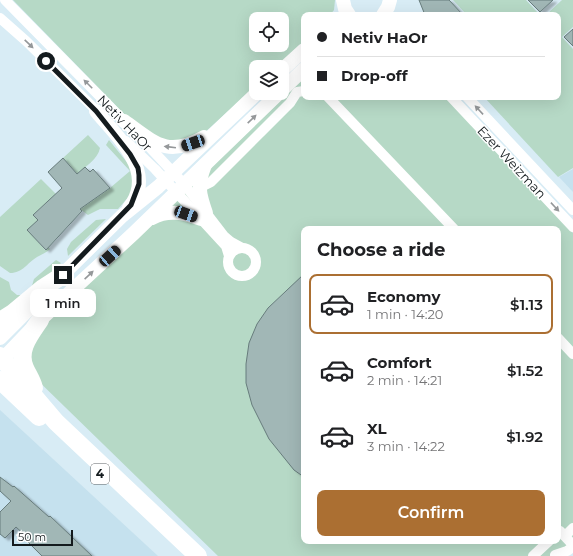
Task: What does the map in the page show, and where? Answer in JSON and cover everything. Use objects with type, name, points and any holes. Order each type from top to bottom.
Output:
[{"type":"highway","points":[[0,321],[13,313],[43,288],[63,275]]},
{"type":"highway","points":[[37,400],[32,378],[25,368],[22,356],[26,341],[40,320]]},
{"type":"highway","name":"4","points":[[1,359],[56,422],[198,556]]},
{"type":"highway","name":"4","points":[[0,380],[7,393],[118,491],[184,556]]},
{"type":"main road","points":[[289,64],[301,53]]},
{"type":"main road","points":[[289,83],[301,72]]},
{"type":"main road","points":[[0,338],[122,216],[169,177],[249,100]]},
{"type":"main road","points":[[1,359],[40,320],[148,220],[272,100]]},
{"type":"main road","points":[[96,111],[130,154],[138,168],[139,184],[136,195],[131,205],[122,216]]},
{"type":"main road","points":[[124,121],[153,141],[170,148],[182,147],[193,143],[229,119]]},
{"type":"main road","points":[[148,220],[159,214],[176,212],[203,216],[199,183],[206,164]]},
{"type":"street","points":[[0,8],[4,0]]},
{"type":"street","name":"Netiv HaOr","points":[[4,0],[124,121],[169,177]]},
{"type":"street","name":"Netiv HaOr","points":[[0,18],[26,41],[96,111],[180,188],[226,246],[229,256]]},
{"type":"street","points":[[199,188],[211,182],[290,103],[297,92],[301,91]]},
{"type":"street","points":[[331,100],[451,226]]},
{"type":"street","name":"Ezer Weizman","points":[[454,100],[573,227]]},
{"type":"street","name":"Ezer Weizman","points":[[470,100],[573,210]]},
{"type":"street","name":"Netiv HaOr","points":[[203,216],[231,242],[242,248]]},
{"type":"street","points":[[242,248],[251,251],[255,257],[255,267],[250,273],[241,276],[232,272],[228,263],[229,256],[236,249],[242,248]]},
{"type":"street","points":[[561,341],[573,354]]},
{"type":"street","points":[[555,556],[567,551],[573,546],[561,534],[573,528]]},
{"type":"street","points":[[533,556],[546,544]]},
{"type":"shaded area","points":[[573,169],[573,192],[559,177]]},
{"type":"shaded area","points":[[0,410],[158,556],[0,556]]},
{"type":"green space","points":[[13,0],[335,0],[332,12],[301,12],[301,44],[284,60],[249,60],[249,92],[203,134],[188,141],[160,141],[128,118]]},
{"type":"green space","points":[[453,0],[526,0],[537,12],[464,12]]},
{"type":"green space","points":[[562,0],[573,0],[573,27],[562,37],[573,49],[573,168],[558,177],[487,100],[561,100],[561,12],[549,12]]},
{"type":"green space","points":[[301,78],[301,100],[448,100],[573,233],[573,545],[561,556],[218,556],[27,370],[27,341],[278,100],[289,100],[289,89]]},
{"type":"green space","points":[[88,135],[100,148],[99,152],[87,166],[77,174],[63,158]]},
{"type":"green space","points":[[109,140],[134,171],[131,194],[118,209],[100,209],[88,215],[80,209],[110,188],[130,171],[106,145]]},
{"type":"green space","points":[[41,179],[56,194],[33,215],[38,220],[28,230],[45,250],[48,247],[50,249],[34,259],[22,270],[10,273],[0,266],[0,217]]},
{"type":"green space","points":[[106,219],[68,256],[67,249],[71,242],[96,220]]},
{"type":"green space","points":[[56,260],[61,263],[33,291],[0,317],[0,277],[9,282],[11,290],[17,295],[23,295],[31,289],[34,279]]},
{"type":"building","points":[[419,0],[449,0],[460,12],[424,12]]},
{"type":"building","points":[[528,0],[553,0],[540,12]]},
{"type":"building","points":[[573,29],[573,46],[564,37]]},
{"type":"building","points":[[63,158],[77,174],[85,167],[90,172],[93,169],[110,188],[80,209],[82,211],[46,250],[27,230],[38,220],[33,215],[62,188],[48,172]]},
{"type":"building","points":[[301,277],[301,475],[294,470],[269,439],[252,405],[246,383],[246,364],[249,343],[257,324],[268,308]]},
{"type":"building","points":[[0,477],[13,487],[14,486],[49,517],[50,516],[92,556],[42,556],[26,540],[28,538],[16,527],[5,538],[0,534],[0,512],[11,501],[0,491]]},
{"type":"route","points":[[46,61],[96,111],[135,161],[139,175],[139,184],[131,205],[122,216],[63,275]]}]
